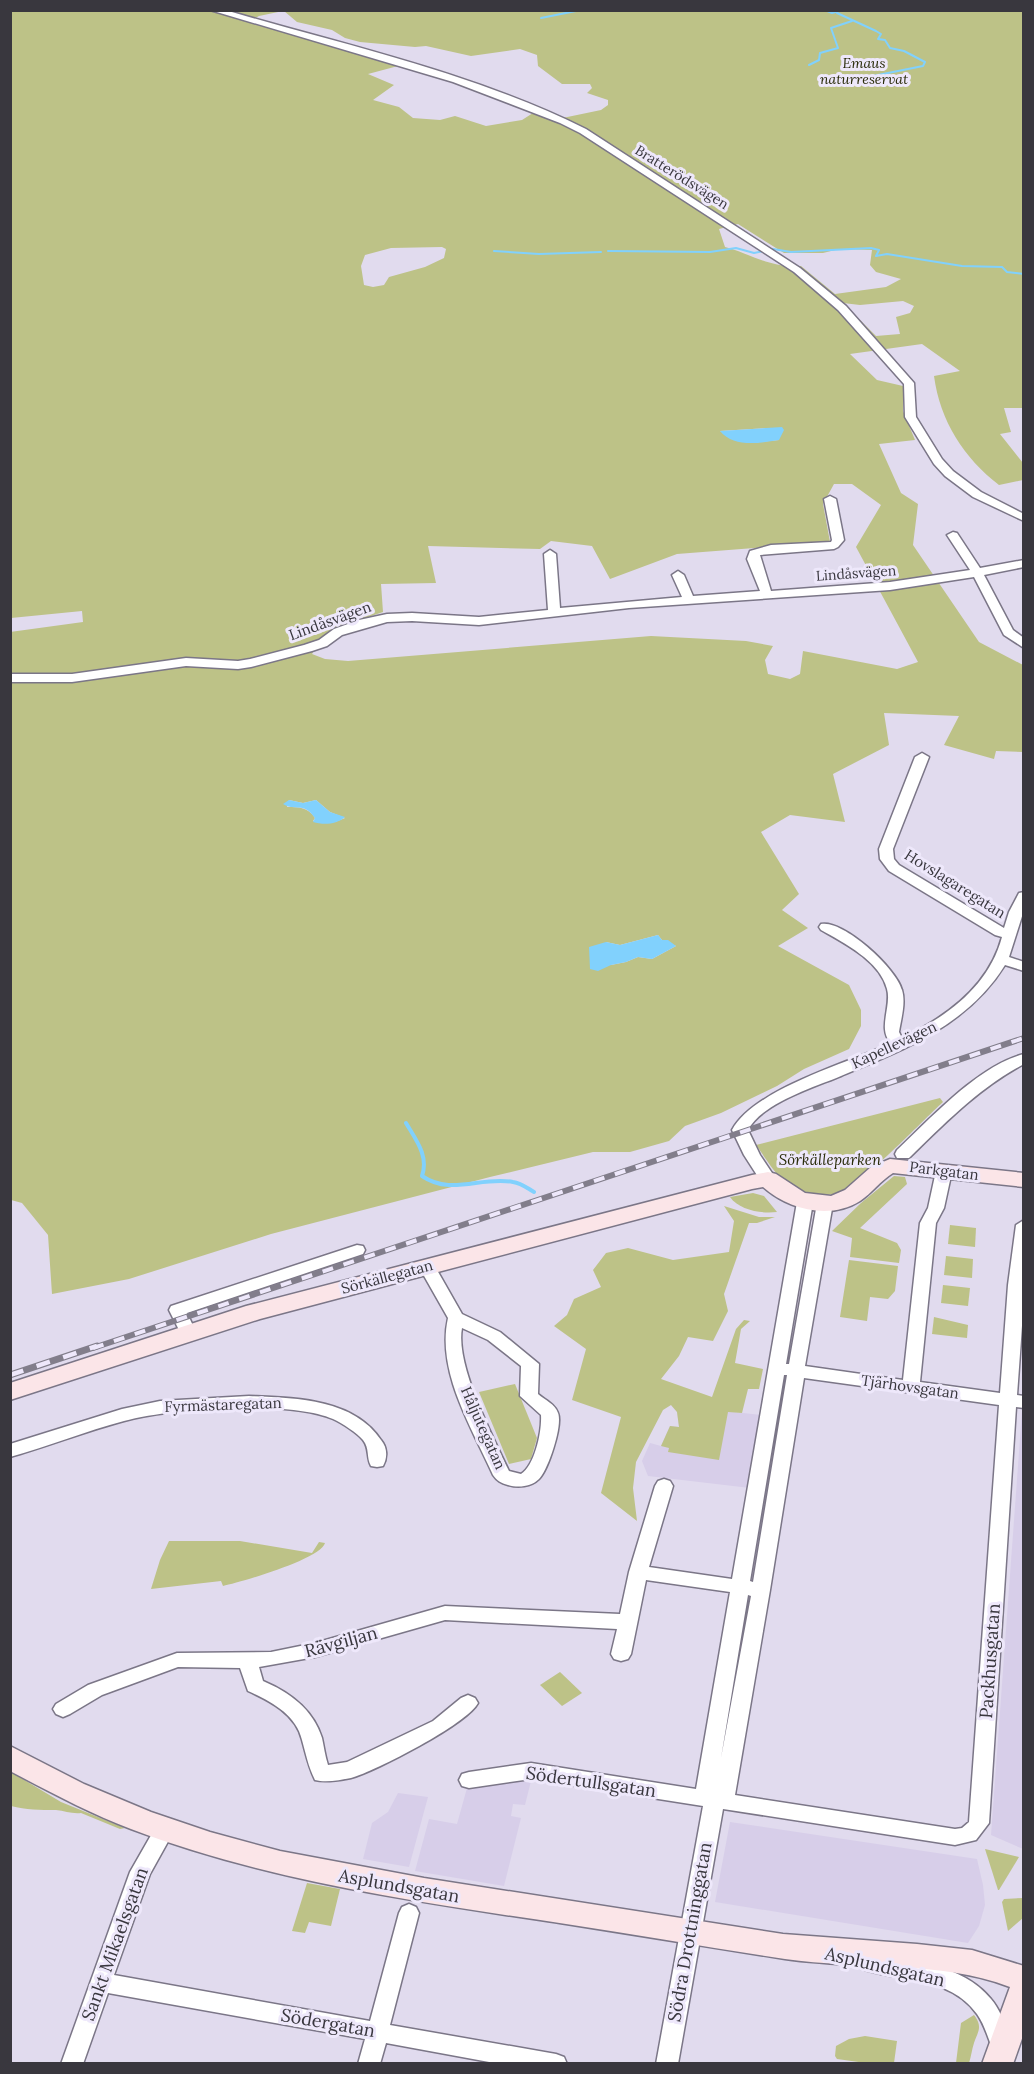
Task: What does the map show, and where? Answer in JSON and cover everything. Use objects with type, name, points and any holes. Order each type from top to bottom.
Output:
[{"type":"street","name":"Bratterödsvägen","points":[[214,10],[456,80],[563,121],[583,131],[772,252],[828,295],[909,383],[910,416],[926,447],[941,465],[959,483],[983,499],[1023,518]]},
{"type":"street","points":[[767,595],[753,559],[754,553],[771,549],[834,545],[838,540],[830,499]]},
{"type":"street","points":[[953,535],[978,573],[1008,632],[1023,644]]},
{"type":"street","points":[[550,554],[554,614]]},
{"type":"street","name":"Lindåsvägen","points":[[10,678],[72,678],[186,662],[251,663],[323,643],[338,632],[363,622],[387,618],[412,617],[479,621],[629,604],[890,586],[978,573],[1023,563]]},
{"type":"street","points":[[678,575],[689,600]]},
{"type":"street","name":"Hovslagaregatan","points":[[922,757],[886,849],[887,859],[904,874],[1000,932],[1008,933]]},
{"type":"street","name":"Kapellevägen","points":[[768,1179],[751,1156],[740,1130],[741,1123],[750,1113],[933,1029],[962,1008],[1001,959],[1012,919],[1023,896]]},
{"type":"street","points":[[826,927],[861,949],[893,984],[896,993],[892,1032],[893,1037],[900,1044]]},
{"type":"street","points":[[1001,959],[1023,967]]},
{"type":"street","points":[[903,1154],[964,1096],[992,1075],[1023,1058]]},
{"type":"street","name":"Parkgatan","points":[[815,1203],[852,1196],[880,1170],[890,1166],[1023,1180]]},
{"type":"street","points":[[911,1387],[928,1223],[936,1208],[944,1171]]},
{"type":"street","points":[[768,1179],[780,1191],[815,1203]]},
{"type":"street","name":"Sörkällegatan","points":[[10,1392],[254,1312],[708,1192],[768,1179]]},
{"type":"street","name":"Södra Drottninggatan","points":[[714,1801],[706,1791],[740,1587],[777,1368],[815,1203]]},
{"type":"street","name":"Södra Drottninggatan","points":[[667,2064],[714,1801],[725,1794],[796,1371],[815,1203]]},
{"type":"street","name":"Packhusgatan","points":[[714,1801],[955,1837],[969,1836],[979,1823],[1016,1401],[1016,1284],[1023,1225]]},
{"type":"street","points":[[188,1332],[177,1310],[357,1250]]},
{"type":"street","points":[[427,1267],[456,1318]]},
{"type":"street","name":"Håljutegatan","points":[[456,1318],[494,1336],[530,1364],[529,1396],[548,1411],[552,1416],[552,1421],[538,1467],[533,1475],[526,1479],[507,1479],[502,1474],[485,1437],[462,1380],[452,1346],[452,1327],[456,1318]]},
{"type":"street","points":[[777,1368],[796,1371]]},
{"type":"street","name":"Tjärhovsgatan","points":[[796,1371],[1016,1401]]},
{"type":"street","name":"Fyrmästaregatan","points":[[10,1451],[122,1416],[160,1407],[249,1402],[294,1404],[339,1414],[368,1434],[377,1447],[377,1461]]},
{"type":"street","points":[[621,1654],[638,1572],[664,1486]]},
{"type":"street","points":[[638,1572],[760,1590]]},
{"type":"street","name":"Rävgiljan","points":[[63,1709],[95,1690],[177,1660],[247,1661],[315,1650],[445,1613],[628,1622]]},
{"type":"street","points":[[247,1661],[255,1686],[272,1692],[297,1711],[311,1737],[315,1761],[322,1774],[350,1770],[440,1726],[468,1703]]},
{"type":"street","name":"Asplundsgatan","points":[[10,1757],[45,1779],[84,1797],[165,1829],[249,1855],[333,1874],[427,1891],[693,1918],[805,1949],[937,1977],[964,1987],[984,2006],[1000,2055]]},
{"type":"street","name":"Södertullsgatan","points":[[468,1780],[531,1771],[714,1801]]},
{"type":"street","name":"Sankt Mikaelsgatan","points":[[72,2064],[140,1872],[165,1829]]},
{"type":"street","points":[[369,2064],[409,1913]]},
{"type":"street","name":"Asplundsgatan","points":[[805,1949],[880,1956],[941,1958],[987,1966],[1023,1978]]},
{"type":"street","name":"Södergatan","points":[[100,1982],[556,2064]]},
{"type":"street","points":[[1000,2055],[1023,1989]]},
{"type":"shaded area","points":[[671,1405],[761,1415],[750,1488],[648,1476],[642,1461],[650,1443],[661,1446],[670,1426],[679,1427],[677,1412]]},
{"type":"shaded area","points":[[1022,1411],[1024,1412],[1023,1849],[991,1835]]},
{"type":"shaded area","points":[[523,1776],[532,1777],[525,1805],[513,1804],[511,1816],[521,1818],[504,1886],[415,1871],[429,1819],[457,1824],[467,1788]]},
{"type":"shaded area","points":[[398,1793],[428,1797],[409,1867],[363,1859],[372,1823],[388,1812]]},
{"type":"shaded area","points":[[730,1822],[977,1859],[985,1905],[979,1926],[968,1943],[715,1902]]},
{"type":"green space","name":"Emaus naturreservat","points":[[11,11],[283,11],[259,16],[248,22],[398,66],[368,74],[394,85],[373,100],[399,107],[413,118],[440,120],[455,116],[486,126],[522,120],[533,113],[553,120],[601,110],[608,105],[608,100],[587,93],[592,88],[590,84],[562,84],[538,66],[537,55],[520,49],[471,56],[426,46],[360,42],[345,38],[332,30],[297,22],[284,11],[1023,11],[1023,408],[1004,408],[1011,432],[1000,434],[1023,463],[1023,480],[999,485],[975,463],[956,437],[942,408],[934,376],[960,371],[922,344],[850,354],[877,380],[903,386],[903,411],[915,440],[879,444],[901,493],[918,504],[913,545],[979,642],[1023,665],[1023,752],[996,751],[994,759],[944,745],[959,716],[884,713],[889,745],[833,774],[845,822],[790,815],[761,832],[799,894],[782,910],[808,928],[778,946],[849,985],[861,1010],[861,1026],[849,1049],[804,1069],[777,1086],[721,1113],[685,1126],[669,1141],[630,1152],[593,1152],[490,1177],[271,1234],[129,1279],[52,1294],[48,1235],[22,1203],[11,1200],[10,632],[83,622],[82,611],[11,618]],"holes":[[[738,224],[784,253],[823,253],[839,249],[872,250],[870,265],[876,272],[901,279],[886,287],[835,294],[801,266],[771,263],[725,247],[719,229]],[[442,247],[446,249],[444,258],[425,267],[389,277],[384,285],[373,287],[364,285],[361,266],[365,255],[391,248]],[[903,301],[914,306],[910,313],[896,317],[900,334],[876,336],[843,303],[860,305]],[[767,428],[779,440],[750,443],[720,431]],[[834,484],[852,484],[881,505],[856,547],[918,662],[897,669],[803,651],[800,674],[790,679],[768,674],[765,660],[773,646],[746,641],[651,636],[348,661],[325,659],[312,654],[323,636],[342,626],[383,612],[381,584],[436,583],[428,546],[540,549],[551,541],[592,546],[610,579],[677,554],[830,542],[823,504]],[[289,800],[303,803],[316,800],[330,812],[345,818],[335,822],[313,821],[315,818],[303,808],[287,807]],[[658,935],[662,940],[676,946],[652,959],[638,957],[611,965],[606,942],[620,945]]]},
{"type":"green space","name":"Sörkälleparken","points":[[940,1098],[943,1102],[891,1152],[861,1178],[838,1193],[817,1195],[791,1186],[777,1174],[756,1145]]},
{"type":"green space","points":[[894,1176],[905,1177],[907,1184],[860,1228],[897,1243],[901,1250],[899,1263],[850,1257],[852,1238],[832,1231]]},
{"type":"green space","points":[[753,1193],[764,1196],[777,1212],[751,1210],[739,1205],[730,1197]]},
{"type":"green space","points":[[724,1206],[759,1217],[775,1217],[749,1223],[724,1294],[728,1311],[713,1341],[688,1337],[679,1356],[661,1379],[712,1397],[736,1329],[744,1320],[750,1321],[741,1329],[735,1363],[763,1369],[759,1389],[748,1389],[742,1413],[728,1412],[719,1460],[668,1452],[669,1448],[661,1446],[670,1426],[679,1427],[677,1412],[671,1405],[663,1410],[636,1462],[633,1488],[637,1521],[601,1493],[621,1417],[572,1400],[586,1349],[554,1326],[567,1315],[574,1299],[601,1287],[593,1270],[606,1253],[628,1248],[673,1260],[729,1252],[734,1221]]},
{"type":"green space","points":[[950,1225],[976,1228],[975,1247],[948,1244]]},
{"type":"green space","points":[[946,1256],[973,1259],[972,1278],[944,1275]]},
{"type":"green space","points":[[849,1260],[898,1266],[895,1291],[888,1299],[870,1297],[867,1321],[840,1317]]},
{"type":"green space","points":[[943,1285],[970,1288],[968,1306],[941,1303]]},
{"type":"green space","points":[[934,1317],[968,1325],[967,1338],[932,1334]]},
{"type":"green space","points":[[515,1384],[537,1438],[531,1459],[509,1464],[479,1392]]},
{"type":"green space","points":[[169,1541],[240,1541],[312,1553],[319,1542],[325,1543],[310,1556],[296,1563],[232,1584],[223,1586],[221,1581],[151,1589]]},
{"type":"green space","points":[[560,1672],[582,1693],[562,1706],[540,1685]]},
{"type":"green space","points":[[11,1772],[61,1802],[125,1828],[120,1829],[81,1813],[11,1806]]},
{"type":"green space","points":[[985,1849],[1019,1857],[999,1890],[998,1890]]},
{"type":"green space","points":[[307,1883],[340,1889],[331,1926],[309,1922],[305,1933],[292,1931]]},
{"type":"green space","points":[[1023,1898],[1023,1918],[1008,1931],[1002,1902],[1004,1899]]},
{"type":"green space","points":[[974,2015],[979,2029],[969,2063],[956,2063],[961,2023]]},
{"type":"green space","points":[[865,2036],[897,2041],[894,2063],[866,2063],[837,2059],[836,2046],[849,2039]]},
{"type":"water","points":[[782,427],[784,430],[779,440],[755,443],[732,440],[720,431]]},
{"type":"water","points":[[289,800],[303,803],[316,800],[330,812],[345,817],[329,824],[313,822],[315,818],[307,810],[283,804]]},
{"type":"water","points":[[658,935],[662,940],[668,940],[676,946],[652,959],[638,957],[598,971],[590,969],[589,947],[606,942],[620,945]]},
{"type":"waterway","points":[[541,18],[581,10]]},
{"type":"waterway","points":[[825,10],[832,13],[843,10]]},
{"type":"waterway","points":[[837,13],[881,34],[878,39],[885,40],[890,48],[904,51],[925,62],[923,66],[873,76],[903,84]]},
{"type":"waterway","points":[[809,65],[819,60],[820,53],[838,48],[831,28],[852,21]]},
{"type":"waterway","points":[[608,251],[710,252],[736,248],[754,253],[764,251]]},
{"type":"waterway","points":[[773,249],[791,252],[871,248],[879,250],[876,256],[887,254],[962,266],[1002,267],[1007,272],[1024,274]]},
{"type":"waterway","points":[[494,251],[539,254],[601,252]]},
{"type":"waterway","points":[[406,1123],[423,1155],[422,1176],[433,1182],[444,1185],[489,1181],[513,1182],[534,1192]]},
{"type":"railway","points":[[93,1348],[1024,1038]]},
{"type":"railway","points":[[10,1375],[97,1346]]}]
